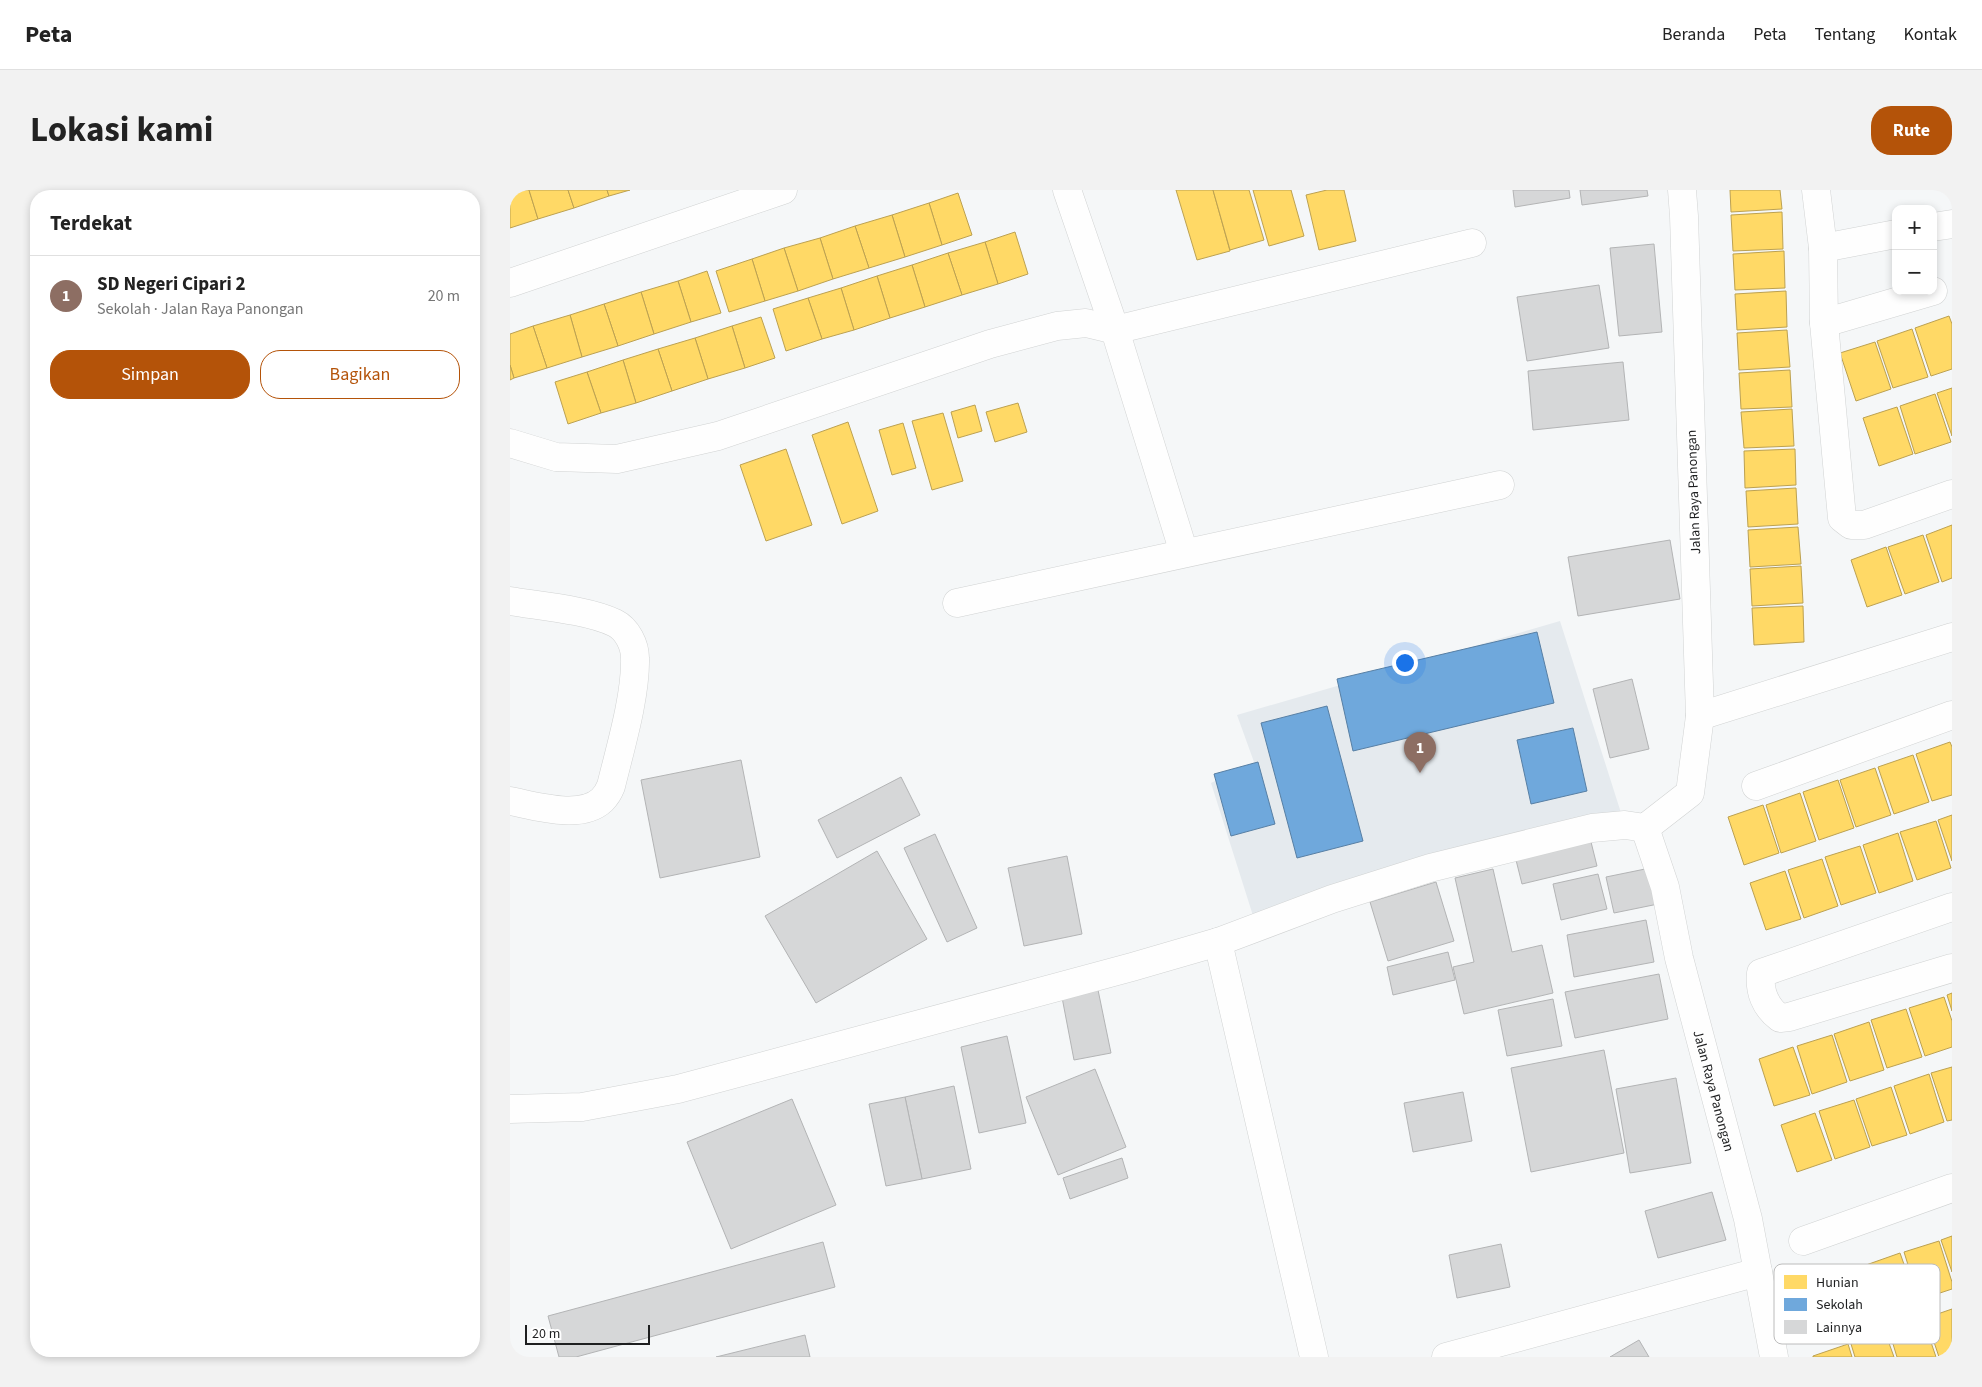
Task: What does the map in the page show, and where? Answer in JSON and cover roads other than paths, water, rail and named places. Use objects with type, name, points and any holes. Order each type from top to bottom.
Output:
[{"type":"street","points":[[510,283],[783,190]]},
{"type":"street","points":[[1067,190],[1115,330],[1184,553]]},
{"type":"street","name":"Jalan Raya Panongan","points":[[1682,190],[1700,716],[1690,793],[1645,828],[1665,887],[1679,958],[1748,1219],[1774,1357]]},
{"type":"street","points":[[1816,190],[1823,248],[1824,324],[1842,518],[1851,525],[1864,525],[1952,494]]},
{"type":"street","points":[[1937,226],[1952,224]]},
{"type":"street","points":[[1823,248],[1892,235]]},
{"type":"street","points":[[510,443],[556,457],[617,459],[718,436],[990,344],[1056,326],[1086,323],[1115,330],[1472,243]]},
{"type":"street","points":[[1937,290],[1952,286]]},
{"type":"street","points":[[1824,324],[1920,295]]},
{"type":"street","points":[[958,603],[1500,485]]},
{"type":"street","points":[[510,601],[580,613],[616,624],[628,634],[635,656],[633,689],[611,786],[602,800],[590,808],[561,811],[510,801]]},
{"type":"street","points":[[1700,716],[1952,637]]},
{"type":"street","points":[[1756,786],[1952,715]]},
{"type":"street","points":[[510,1109],[582,1107],[678,1089],[1132,967],[1218,942],[1332,899],[1430,868],[1592,828],[1625,825],[1645,828]]},
{"type":"street","points":[[1952,907],[1761,973],[1760,985],[1765,1002],[1773,1013],[1780,1018],[1789,1017],[1952,968]]},
{"type":"street","points":[[1218,942],[1314,1357]]},
{"type":"street","points":[[1803,1241],[1952,1188]]},
{"type":"street","points":[[1446,1357],[1758,1272]]},
{"type":"place","name":"SD Negeri Cipari 2","points":[[1420,773]]}]
